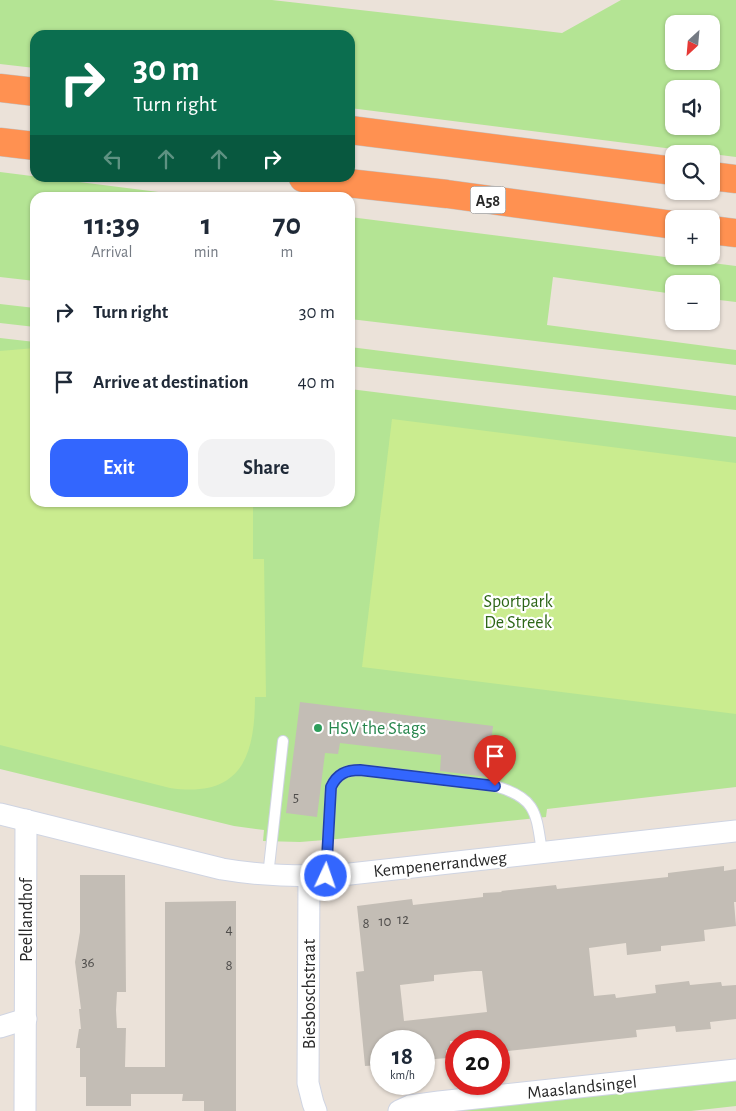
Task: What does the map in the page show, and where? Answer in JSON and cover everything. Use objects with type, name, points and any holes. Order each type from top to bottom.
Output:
[{"type":"highway","points":[[0,88],[30,91]]},
{"type":"highway","points":[[355,131],[665,170]]},
{"type":"highway","points":[[0,142],[30,145]]},
{"type":"highway","points":[[720,177],[736,179]]},
{"type":"highway","name":"A58","points":[[337,182],[665,224]]},
{"type":"highway","points":[[720,231],[736,233]]},
{"type":"street","name":"Kempenerrandweg","points":[[0,814],[222,869],[268,876],[317,876],[736,831]]},
{"type":"street","name":"Peellandhof","points":[[25,1111],[26,820]]},
{"type":"street","name":"Biesboschstraat","points":[[316,1111],[308,1083],[317,876]]},
{"type":"street","points":[[0,1027],[26,1020]]},
{"type":"street","name":"Maaslandsingel","points":[[399,1111],[410,1106],[439,1102],[736,1070]]},
{"type":"lane","points":[[268,876],[283,741]]},
{"type":"lane","points":[[317,876],[331,787],[336,778],[349,770],[495,786],[510,790],[523,798],[532,807],[537,818],[542,852]]},
{"type":"green space","points":[[0,0],[272,0],[562,33],[621,0],[736,0],[736,157],[720,155],[720,145],[665,145],[665,148],[355,109],[355,30],[30,30],[30,67],[0,64]]},
{"type":"green space","points":[[0,172],[30,176],[30,182],[79,182],[158,192],[30,192],[30,280],[0,277]]},
{"type":"green space","points":[[355,218],[665,257],[665,265],[720,264],[736,266],[736,302],[720,300],[720,275],[665,275],[665,293],[553,277],[547,325],[736,350],[736,365],[355,320]]},
{"type":"green space","points":[[0,304],[30,307],[30,326],[0,323]]},
{"type":"green space","name":"Sportpark De Streek","points":[[0,338],[30,341],[30,507],[355,507],[355,390],[736,437],[736,787],[547,809],[546,817],[300,842],[263,841],[264,830],[234,826],[0,769]]},
{"type":"green space","points":[[30,348],[30,507],[253,507],[253,559],[264,559],[266,697],[255,697],[252,738],[247,755],[239,769],[228,780],[213,787],[194,789],[170,788],[0,745],[0,351]]},
{"type":"green space","points":[[355,348],[736,396],[736,410],[355,367]]},
{"type":"green space","points":[[392,419],[736,463],[736,714],[362,667]]},
{"type":"green space","points":[[736,1077],[736,1106],[691,1111],[418,1111]]},
{"type":"building","points":[[300,702],[493,726],[487,777],[440,771],[441,755],[340,743],[338,754],[325,753],[317,817],[286,813]]},
{"type":"building","points":[[724,866],[724,871],[736,869],[736,902],[734,902],[736,926],[704,930],[705,941],[661,946],[661,951],[627,955],[626,943],[589,948],[594,996],[615,994],[616,998],[656,993],[655,985],[689,981],[690,985],[721,982],[722,986],[736,985],[736,1019],[710,1022],[711,1029],[676,1032],[675,1026],[636,1030],[637,1037],[510,1051],[510,1030],[445,1030],[445,1058],[435,1059],[435,1030],[370,1030],[370,1066],[365,1066],[356,972],[364,971],[357,906],[412,899],[413,905],[483,897],[483,893],[501,891],[556,885],[557,889],[668,877],[668,873]],"holes":[[[482,971],[487,1012],[404,1021],[400,985],[434,981],[434,975]]]},
{"type":"building","points":[[80,875],[125,875],[126,992],[117,992],[116,1010],[117,1028],[126,1028],[125,1067],[165,1067],[165,902],[236,901],[236,1111],[204,1111],[204,1101],[182,1101],[183,1094],[131,1094],[131,1106],[86,1106],[86,1077],[80,1077],[80,1048],[76,1048],[79,1029],[81,1029],[79,1009],[81,1009],[75,962],[80,932]]},
{"type":"place","name":"HSV the Stags","points":[[318,728]]},
{"type":"route","points":[[326,876],[331,787],[336,778],[344,772],[360,770],[495,786]]}]
